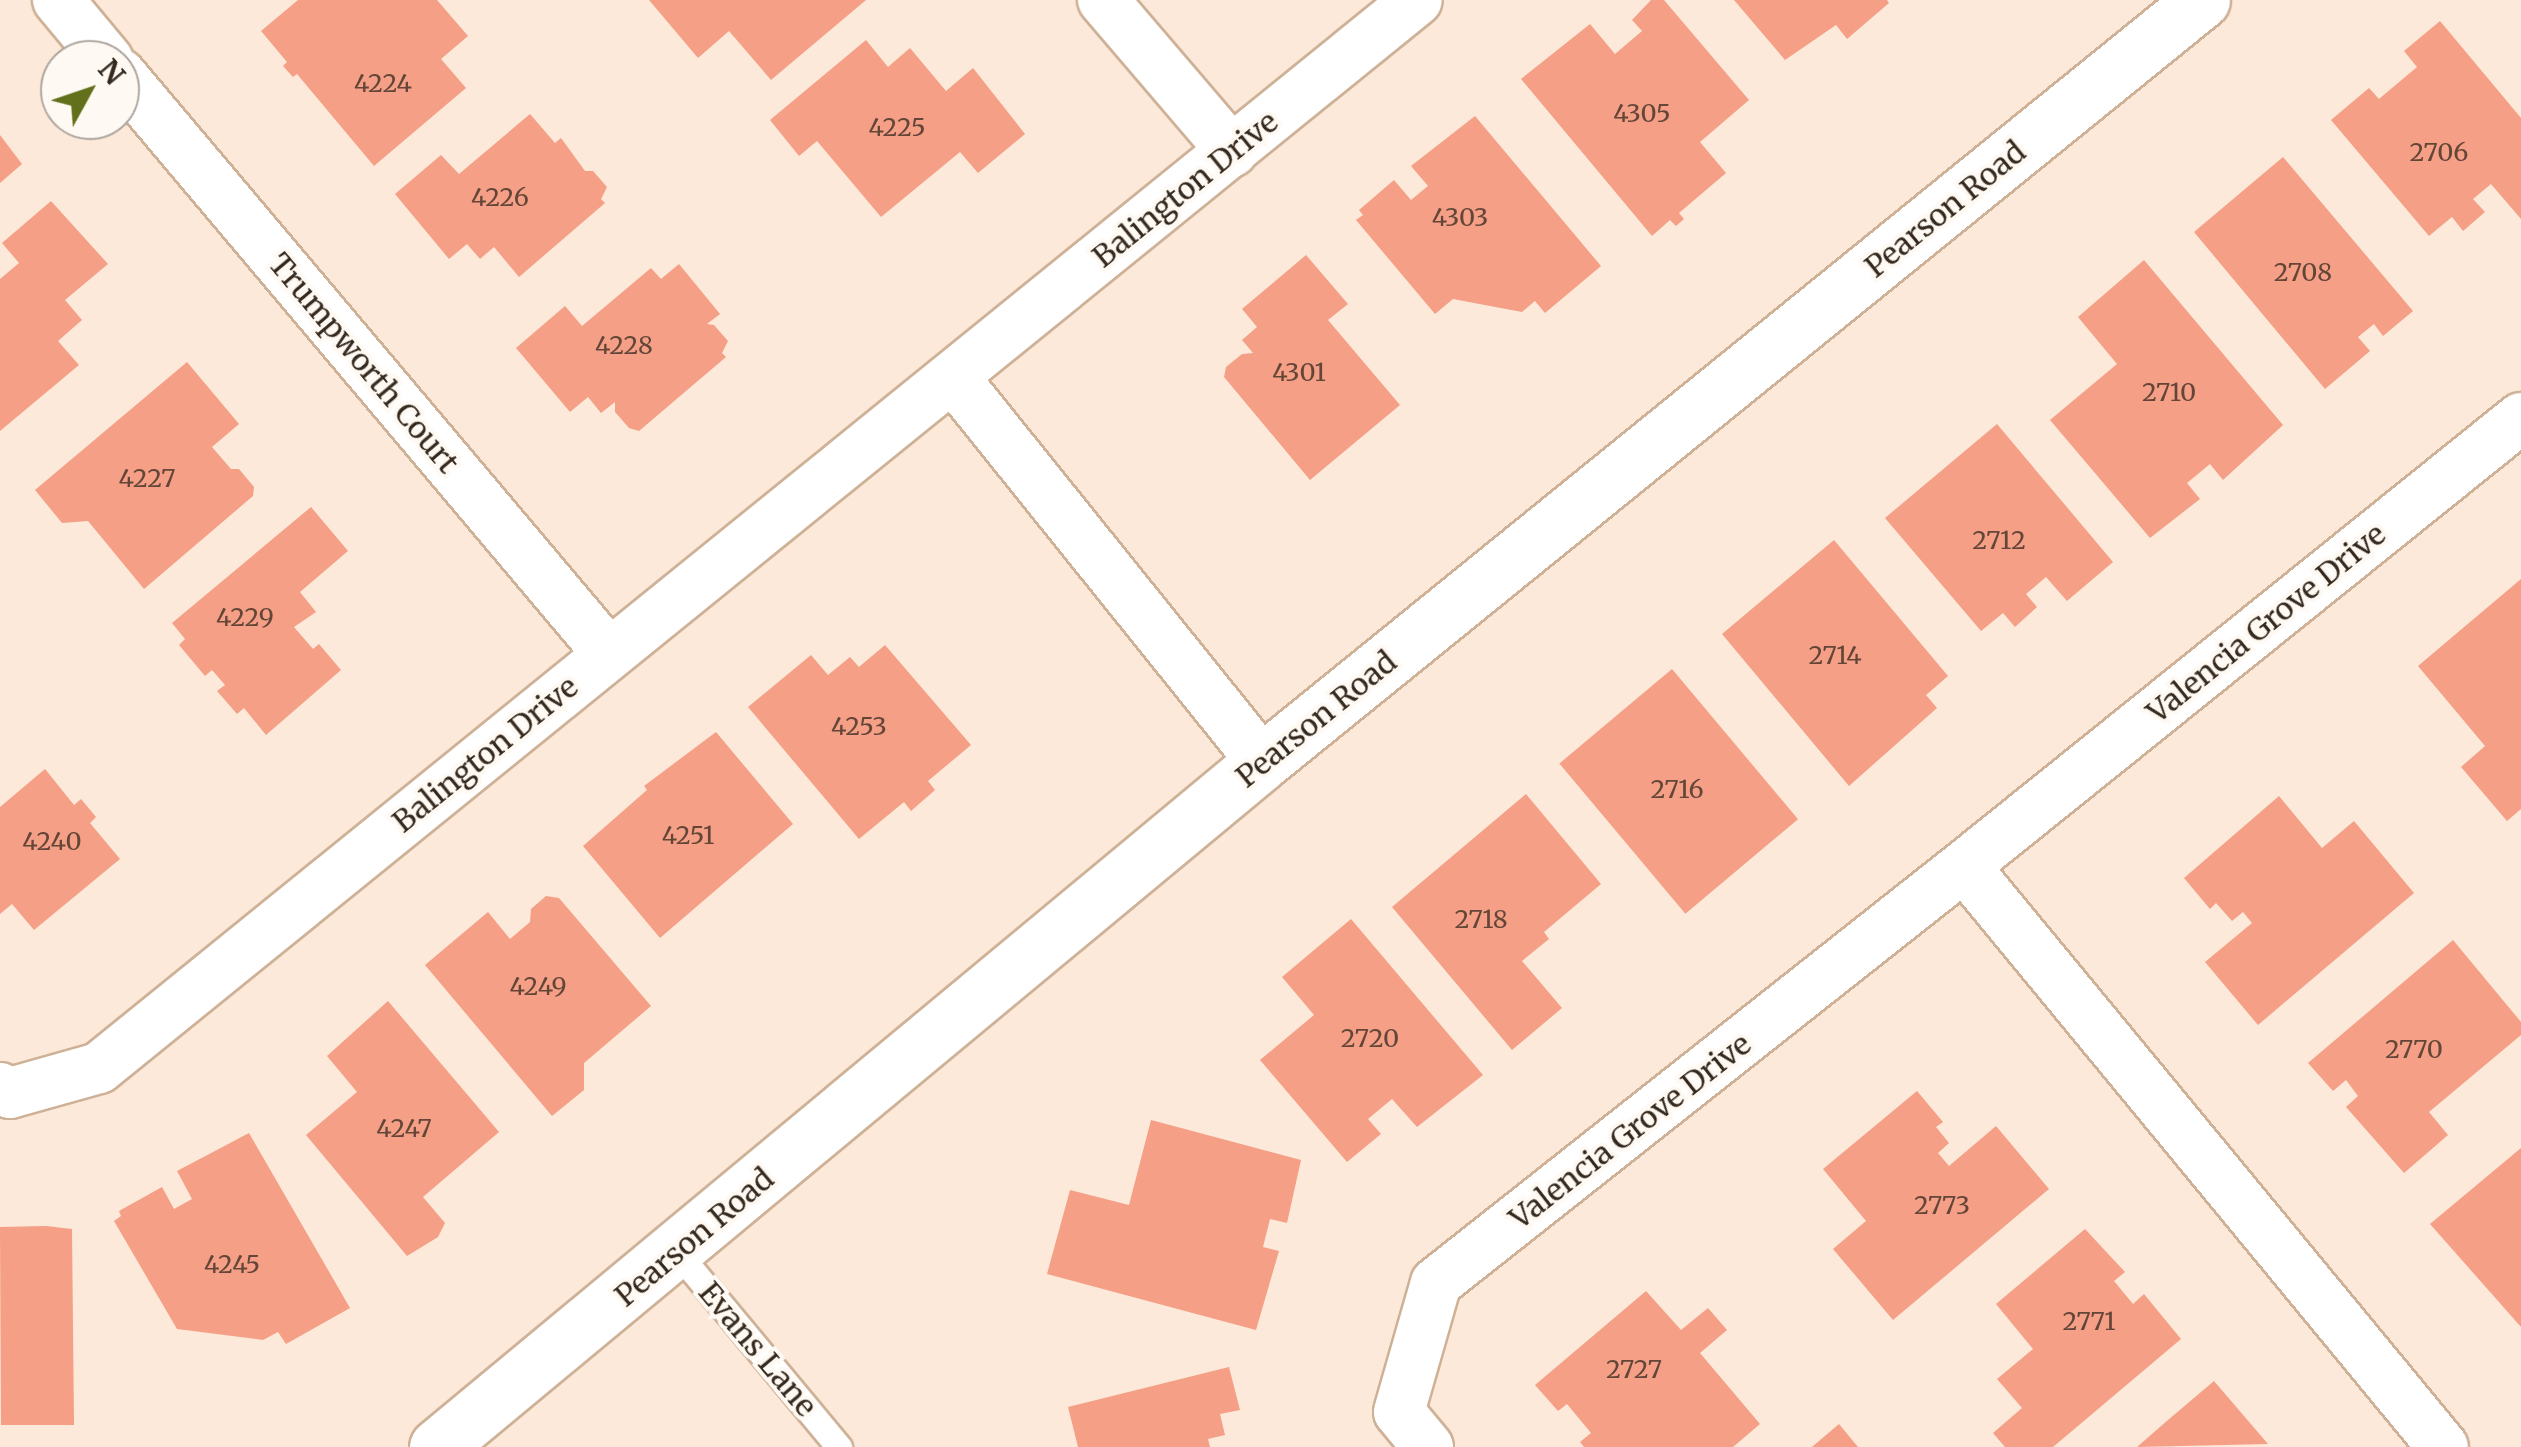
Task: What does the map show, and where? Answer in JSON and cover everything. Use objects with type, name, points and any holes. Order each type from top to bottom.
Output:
[{"type":"street","points":[[58,0],[91,40]]},
{"type":"street","points":[[1103,0],[1232,151]]},
{"type":"street","name":"Balington Drive","points":[[0,1088],[10,1094],[99,1068],[1417,0]]},
{"type":"street","name":"Pearson Road","points":[[437,1447],[677,1252],[1262,762],[2202,0]]},
{"type":"street","name":"Trumpworth Court","points":[[140,98],[608,653]]},
{"type":"street","points":[[954,377],[1262,762]]},
{"type":"street","name":"Valencia Grove Drive","points":[[1428,1447],[1399,1412],[1436,1283],[1964,866],[2521,418]]},
{"type":"street","points":[[1964,866],[2443,1447]]},
{"type":"lane","name":"Evans Lane","points":[[677,1252],[839,1447]]},
{"type":"building","points":[[298,0],[437,0],[468,36],[441,59],[466,88],[374,166],[297,74],[293,77],[283,66],[287,62],[261,31]]},
{"type":"building","points":[[649,0],[866,0],[771,80],[729,31],[698,58]]},
{"type":"building","points":[[1651,0],[1664,0],[1749,100],[1700,142],[1726,173],[1679,213],[1684,219],[1676,226],[1670,220],[1652,236],[1521,79],[1590,24],[1615,54],[1642,31],[1632,20]]},
{"type":"building","points":[[1734,0],[1889,3],[1847,39],[1836,25],[1785,60]]},
{"type":"building","points":[[2440,21],[2521,118],[2521,219],[2491,184],[2473,199],[2485,212],[2463,231],[2452,217],[2429,236],[2331,120],[2369,88],[2379,99],[2417,67],[2404,51]]},
{"type":"building","points":[[866,40],[888,67],[910,48],[946,91],[973,68],[1025,134],[978,173],[960,152],[881,217],[817,141],[799,156],[770,120]]},
{"type":"building","points":[[530,114],[555,143],[561,138],[585,171],[593,171],[607,187],[601,199],[605,203],[519,277],[494,247],[480,259],[467,244],[449,259],[395,194],[441,155],[459,174]]},
{"type":"building","points":[[1475,116],[1601,266],[1545,313],[1535,301],[1522,312],[1453,299],[1435,314],[1356,220],[1363,215],[1359,210],[1394,180],[1411,200],[1428,186],[1411,166]]},
{"type":"building","points":[[0,135],[22,164],[0,183]]},
{"type":"building","points":[[2283,157],[2413,311],[2383,336],[2374,324],[2358,337],[2370,351],[2325,389],[2194,232]]},
{"type":"building","points":[[51,201],[108,264],[65,300],[82,320],[58,341],[79,365],[0,431],[0,279],[19,263],[2,243]]},
{"type":"building","points":[[1306,255],[1348,304],[1328,320],[1400,405],[1310,480],[1224,377],[1226,367],[1242,354],[1253,353],[1242,340],[1257,327],[1242,309]]},
{"type":"building","points":[[2144,260],[2283,425],[2223,480],[2210,464],[2187,483],[2200,499],[2150,538],[2050,420],[2117,364],[2078,317]]},
{"type":"building","points":[[679,264],[720,314],[707,324],[714,325],[728,341],[722,353],[726,357],[639,431],[629,428],[615,412],[615,402],[601,413],[588,397],[570,412],[516,348],[565,306],[582,326],[651,268],[661,279]]},
{"type":"building","points":[[187,362],[239,424],[212,447],[231,469],[239,469],[254,487],[253,496],[144,589],[88,521],[62,523],[35,490]]},
{"type":"building","points":[[1997,424],[2113,562],[2067,601],[2046,577],[2026,594],[2037,607],[2015,627],[2003,613],[1981,631],[1885,518]]},
{"type":"building","points":[[311,507],[348,551],[300,592],[316,612],[294,627],[313,649],[319,644],[341,670],[266,735],[244,708],[237,714],[217,691],[225,685],[212,670],[205,676],[179,645],[185,639],[172,623]]},
{"type":"building","points":[[1834,540],[1948,676],[1926,695],[1937,708],[1849,786],[1722,634]]},
{"type":"building","points":[[2521,579],[2521,809],[2507,821],[2461,767],[2485,746],[2418,666]]},
{"type":"building","points":[[885,645],[971,745],[928,781],[935,790],[911,811],[904,802],[859,839],[748,707],[811,655],[828,675],[850,657],[859,667]]},
{"type":"building","points":[[1672,669],[1798,819],[1685,914],[1559,763]]},
{"type":"building","points":[[716,732],[793,824],[660,938],[583,846],[647,790],[644,786]]},
{"type":"building","points":[[45,769],[74,805],[81,799],[96,817],[90,823],[120,859],[34,930],[12,904],[0,914],[0,807]]},
{"type":"building","points":[[1526,794],[1601,884],[1544,932],[1549,939],[1522,961],[1562,1008],[1512,1050],[1392,907]]},
{"type":"building","points":[[2279,796],[2322,848],[2354,821],[2414,893],[2258,1025],[2205,962],[2252,923],[2243,912],[2232,921],[2216,903],[2210,909],[2184,878]]},
{"type":"building","points":[[546,896],[559,898],[651,1006],[584,1063],[584,1090],[552,1116],[425,965],[488,912],[510,939],[530,922],[531,909]]},
{"type":"building","points":[[1351,919],[1483,1075],[1417,1127],[1392,1099],[1368,1119],[1381,1134],[1347,1162],[1260,1060],[1314,1015],[1282,977]]},
{"type":"building","points":[[2453,940],[2521,1022],[2521,1035],[2429,1112],[2448,1135],[2404,1173],[2346,1107],[2358,1096],[2346,1080],[2333,1091],[2308,1063]]},
{"type":"building","points":[[388,1001],[499,1132],[423,1197],[445,1223],[438,1237],[407,1256],[306,1135],[357,1092],[327,1056]]},
{"type":"building","points":[[1917,1091],[1943,1122],[1936,1127],[1949,1143],[1938,1153],[1949,1166],[1996,1126],[2049,1189],[1893,1320],[1833,1249],[1866,1221],[1823,1169]]},
{"type":"building","points":[[1151,1120],[1301,1160],[1287,1223],[1270,1219],[1263,1247],[1279,1251],[1256,1330],[1047,1274],[1070,1190],[1129,1205]]},
{"type":"building","points":[[249,1133],[350,1308],[286,1344],[278,1332],[263,1340],[177,1329],[114,1221],[121,1216],[119,1211],[162,1187],[174,1209],[192,1199],[177,1171]]},
{"type":"building","points":[[2521,1148],[2521,1327],[2430,1224]]},
{"type":"building","points":[[0,1227],[72,1229],[74,1425],[1,1425]]},
{"type":"building","points":[[2085,1229],[2125,1272],[2114,1281],[2133,1304],[2144,1294],[2181,1339],[2053,1447],[2005,1447],[1993,1433],[2022,1408],[1997,1379],[2033,1349],[1996,1304]]},
{"type":"building","points":[[1646,1291],[1681,1330],[1708,1308],[1727,1330],[1700,1353],[1760,1424],[1733,1447],[1584,1447],[1580,1442],[1591,1433],[1567,1404],[1558,1411],[1535,1385]]},
{"type":"building","points":[[1229,1367],[1240,1410],[1220,1414],[1225,1435],[1208,1439],[1210,1447],[1078,1447],[1068,1407]]},
{"type":"building","points":[[2214,1381],[2268,1444],[2137,1447],[2168,1420]]},
{"type":"building","points":[[1839,1424],[1858,1447],[1812,1447]]}]
